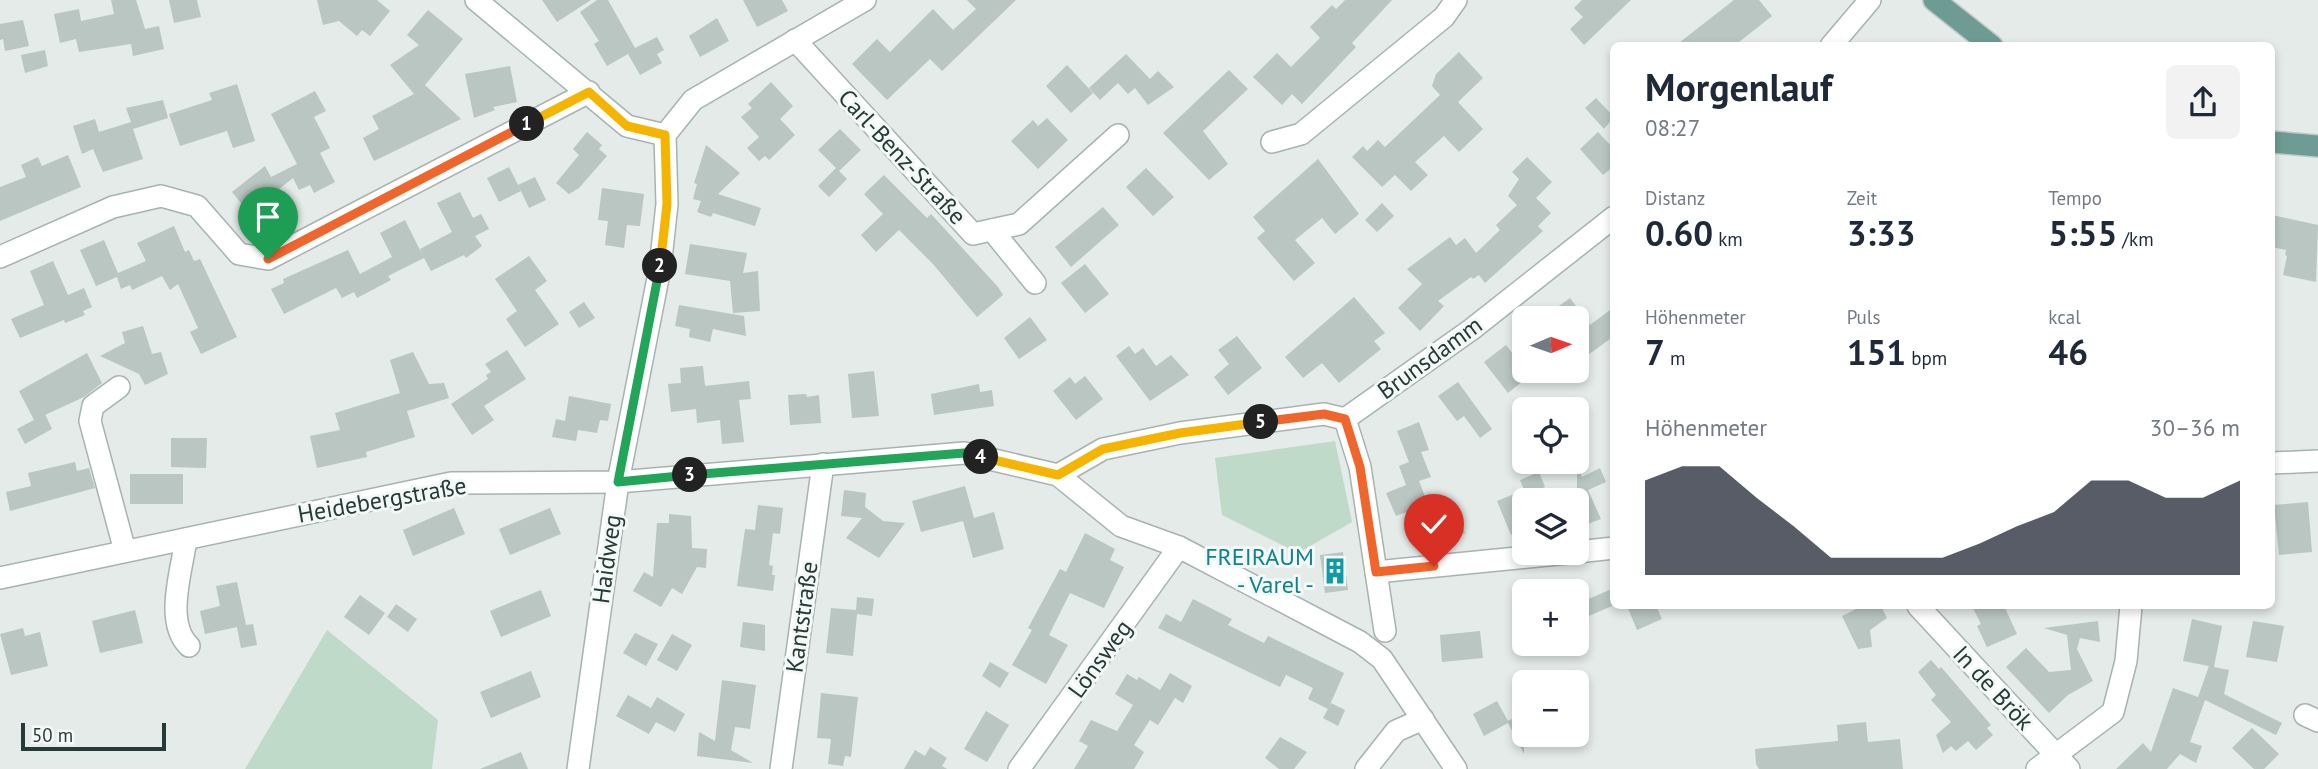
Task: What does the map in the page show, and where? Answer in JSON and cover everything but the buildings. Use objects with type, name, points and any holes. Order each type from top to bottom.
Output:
[{"type":"main road","points":[[1934,0],[1987,42]]},
{"type":"main road","points":[[2275,142],[2318,146]]},
{"type":"street","points":[[476,0],[627,126],[665,135],[692,100],[865,0]]},
{"type":"street","points":[[1272,142],[1301,134],[1444,17],[1456,0]]},
{"type":"street","points":[[1833,42],[1870,0]]},
{"type":"street","name":"Carl-Benz-Straße","points":[[795,40],[973,234],[1019,224],[1118,135]]},
{"type":"street","points":[[0,257],[113,208],[161,196],[197,206],[239,254],[268,259],[589,92]]},
{"type":"street","name":"Haidweg","points":[[578,769],[618,482],[660,268],[667,204],[665,135]]},
{"type":"street","name":"Brunsdamm","points":[[1345,419],[1472,329],[1610,220]]},
{"type":"street","points":[[992,230],[1035,283]]},
{"type":"street","points":[[119,387],[93,407],[90,421],[125,551]]},
{"type":"street","points":[[1058,475],[1103,449],[1180,433],[1324,414],[1345,419],[1360,467],[1385,631]]},
{"type":"street","name":"Heidebergstraße","points":[[0,578],[451,483],[618,482],[964,453],[1058,475],[1121,526],[1179,547],[1360,642],[1382,659],[1455,769]]},
{"type":"street","points":[[2275,463],[2318,461]]},
{"type":"street","name":"Kantstraße","points":[[781,769],[823,464]]},
{"type":"street","points":[[186,539],[176,621],[180,638],[188,646]]},
{"type":"street","name":"Lönsweg","points":[[1019,769],[1179,547]]},
{"type":"street","points":[[1589,551],[1610,548]]},
{"type":"street","points":[[1376,572],[1512,559]]},
{"type":"street","name":"In de Brök","points":[[1921,609],[2063,761]]},
{"type":"street","points":[[2037,769],[2063,761],[2113,712],[2126,661],[2131,609]]},
{"type":"street","points":[[1366,769],[1395,731],[1423,719]]},
{"type":"green space","points":[[1335,441],[1352,522],[1298,553],[1222,515],[1215,458]]},
{"type":"green space","points":[[327,630],[438,720],[432,769],[245,769]]},
{"type":"place","name":"FREIRAUM - Varel -","points":[[1335,571]]},
{"type":"route","points":[[268,259],[589,92],[627,126],[665,135],[667,204],[660,268],[618,482],[964,453],[1058,475],[1103,449],[1180,433],[1324,414],[1345,419],[1360,467],[1376,572],[1434,566]]}]
